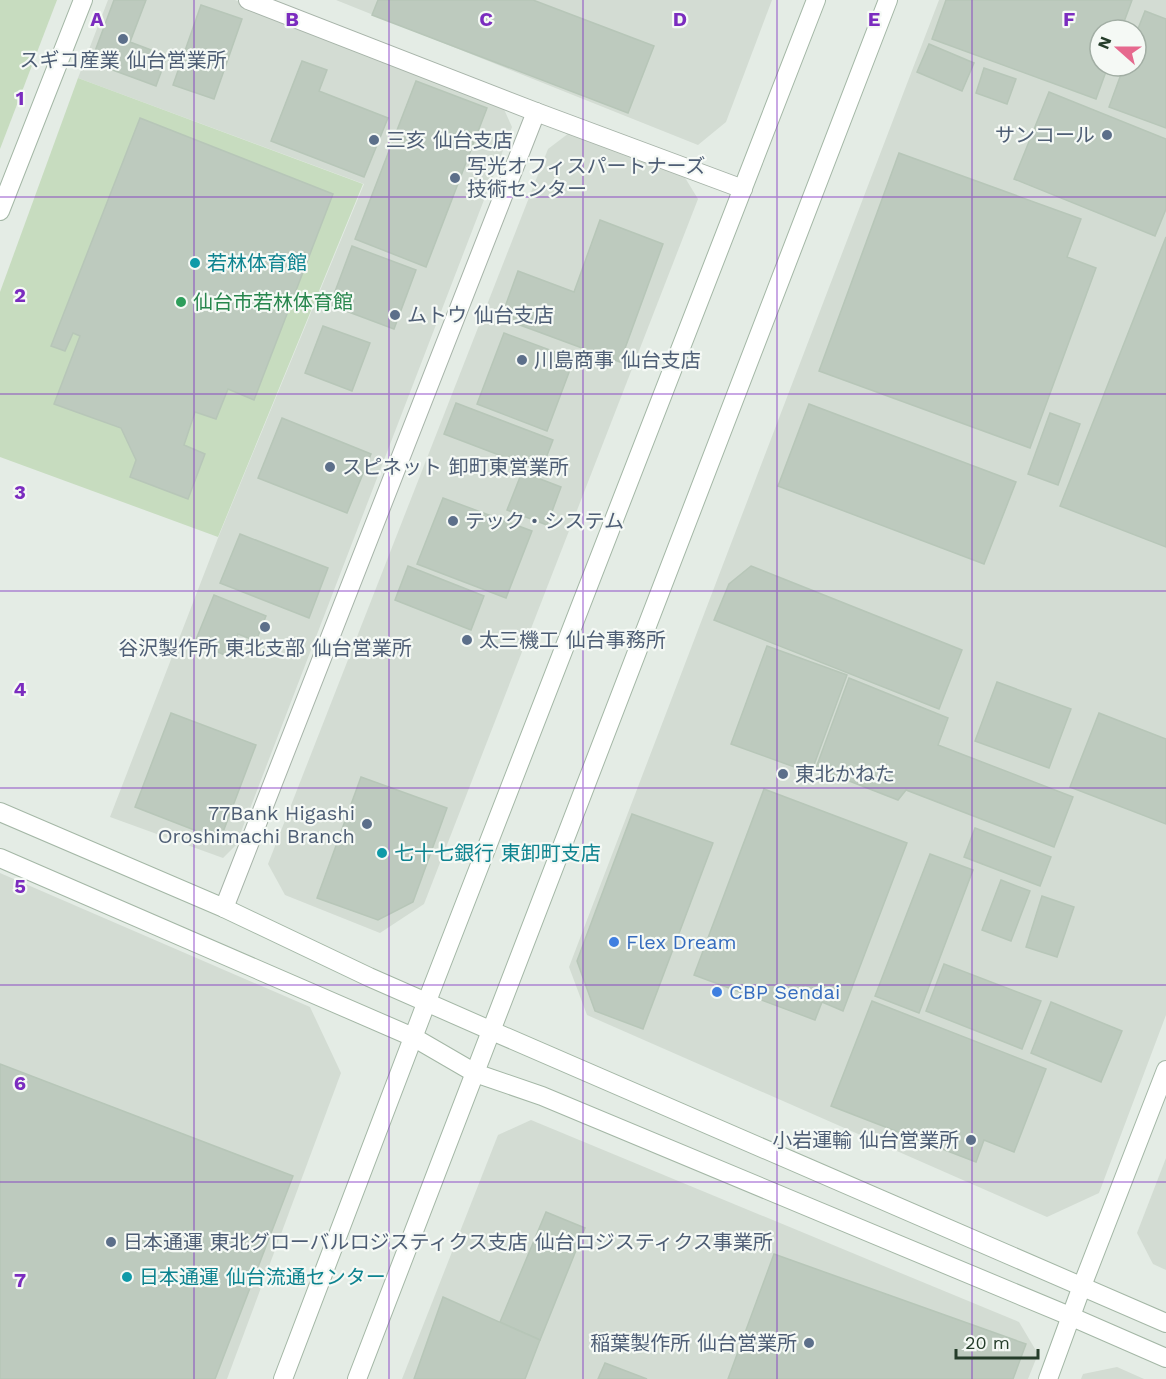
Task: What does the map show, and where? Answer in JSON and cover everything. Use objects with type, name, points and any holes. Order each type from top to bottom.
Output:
[{"type":"street","points":[[0,211],[83,0]]},
{"type":"street","points":[[248,0],[536,112],[743,189]]},
{"type":"street","points":[[283,1379],[413,1037],[816,0]]},
{"type":"street","points":[[357,1379],[888,0]]},
{"type":"street","points":[[224,908],[536,112]]},
{"type":"street","points":[[0,812],[224,908],[369,977],[492,1031],[1166,1323]]},
{"type":"street","points":[[0,858],[413,1037],[475,1073],[542,1096],[1166,1358]]},
{"type":"street","points":[[1048,1379],[1166,1070]]},
{"type":"shaded area","points":[[108,0],[235,0],[502,105],[512,127],[236,845],[223,858],[110,817],[218,538],[364,184],[78,78]]},
{"type":"shaded area","points":[[336,0],[772,0],[726,122],[698,145]]},
{"type":"shaded area","points":[[939,0],[1166,0],[1166,1015],[1099,1193],[1047,1217],[587,1015],[569,967]]},
{"type":"shaded area","points":[[569,133],[684,176],[698,199],[424,904],[380,933],[285,895],[268,864],[548,149]]},
{"type":"shaded area","points":[[0,873],[310,1007],[341,1073],[227,1379],[0,1379]]},
{"type":"shaded area","points":[[531,1120],[1019,1322],[1038,1354],[1028,1379],[402,1379],[498,1135]]},
{"type":"shaded area","points":[[1166,1158],[1166,1270],[1153,1264],[1137,1233]]},
{"type":"shaded area","points":[[1117,1367],[1144,1379],[1081,1379],[1083,1374]]},
{"type":"green space","points":[[0,0],[57,0],[0,149]]},
{"type":"green space","points":[[78,78],[363,184],[218,537],[0,457],[0,292]]},
{"type":"building","points":[[114,0],[146,0],[130,42],[167,56],[156,86],[91,62]]},
{"type":"building","points":[[378,0],[533,0],[654,46],[628,113],[372,15]]},
{"type":"building","points":[[946,0],[1132,0],[1125,18],[1088,18],[1088,78],[1104,78],[1096,99],[932,39]]},
{"type":"building","points":[[201,5],[242,19],[214,99],[173,85]]},
{"type":"building","points":[[1145,11],[1166,19],[1166,128],[1109,107],[1120,78],[1148,78],[1148,18],[1142,18]]},
{"type":"building","points":[[929,44],[974,63],[962,91],[917,72]]},
{"type":"building","points":[[302,61],[327,70],[319,91],[388,118],[364,177],[271,141]]},
{"type":"building","points":[[984,68],[1016,79],[1007,104],[976,93]]},
{"type":"building","points":[[416,81],[487,108],[426,267],[355,239]]},
{"type":"building","points":[[1049,92],[1166,139],[1166,209],[1155,236],[1014,179]]},
{"type":"building","name":"若林体育館","points":[[140,118],[333,194],[254,400],[228,389],[216,419],[195,412],[184,445],[205,454],[188,499],[130,477],[136,460],[121,428],[54,404],[80,336],[73,333],[65,351],[51,346]]},
{"type":"building","points":[[899,153],[1081,219],[1067,257],[1096,268],[1030,448],[819,371]]},
{"type":"building","points":[[600,220],[663,244],[620,362],[501,318],[518,271],[574,292]]},
{"type":"building","points":[[1166,237],[1166,547],[1060,506]]},
{"type":"building","points":[[352,246],[416,270],[394,329],[330,305]]},
{"type":"building","points":[[323,326],[370,343],[352,391],[305,373]]},
{"type":"building","points":[[504,333],[574,359],[547,431],[477,404]]},
{"type":"building","points":[[456,403],[553,440],[541,471],[444,434]]},
{"type":"building","points":[[809,404],[1016,482],[984,564],[778,486]]},
{"type":"building","points":[[1050,413],[1080,424],[1058,485],[1028,474]]},
{"type":"building","points":[[282,418],[371,454],[347,513],[258,478]]},
{"type":"building","points":[[522,472],[561,487],[547,525],[507,510]]},
{"type":"building","points":[[443,498],[532,531],[506,598],[417,564]]},
{"type":"building","points":[[240,534],[328,568],[309,618],[220,583]]},
{"type":"building","points":[[408,566],[484,596],[471,630],[395,600]]},
{"type":"building","points":[[751,566],[962,650],[939,709],[714,620],[729,584]]},
{"type":"building","points":[[214,595],[266,616],[256,641],[238,634],[229,657],[195,642]]},
{"type":"building","points":[[767,646],[847,675],[811,773],[731,744]]},
{"type":"building","points":[[849,678],[948,718],[938,745],[1073,797],[1054,847],[906,790],[898,800],[816,768]]},
{"type":"building","points":[[997,682],[1071,709],[1049,768],[975,741]]},
{"type":"building","points":[[171,713],[256,745],[220,840],[135,807]]},
{"type":"building","points":[[1099,713],[1166,739],[1166,824],[1070,787]]},
{"type":"building","name":"七十七銀行 東卸町支店","points":[[361,777],[447,808],[413,902],[378,920],[317,898]]},
{"type":"building","points":[[764,789],[907,843],[843,1011],[822,1002],[815,1020],[694,975]]},
{"type":"building","points":[[632,814],[713,843],[643,1029],[595,1011],[577,961]]},
{"type":"building","points":[[975,828],[1051,857],[1040,886],[964,857]]},
{"type":"building","points":[[930,854],[973,870],[919,1013],[875,996]]},
{"type":"building","points":[[1001,880],[1030,891],[1011,941],[982,930]]},
{"type":"building","points":[[1042,896],[1074,907],[1057,957],[1026,947]]},
{"type":"building","points":[[944,964],[1041,1001],[1022,1049],[926,1011]]},
{"type":"building","points":[[872,1001],[1046,1069],[1014,1152],[984,1140],[976,1162],[831,1106]]},
{"type":"building","points":[[1051,1002],[1122,1031],[1101,1082],[1031,1053]]},
{"type":"building","name":"日本通運 仙台流通センター","points":[[0,1064],[293,1176],[215,1379],[0,1379]]},
{"type":"building","points":[[546,1212],[585,1228],[540,1340],[500,1322]]},
{"type":"building","points":[[774,1254],[1026,1344],[1013,1379],[728,1379]]},
{"type":"building","points":[[443,1297],[540,1340],[525,1379],[414,1379]]},
{"type":"building","points":[[605,1363],[647,1379],[598,1379]]},
{"type":"place","name":"スギコ産業 仙台営業所","points":[[123,39]]},
{"type":"place","name":"サンコール","points":[[1107,135]]},
{"type":"place","name":"三亥 仙台支店","points":[[374,140]]},
{"type":"place","name":"写光オフィスパートナーズ 技術センター","points":[[455,178]]},
{"type":"place","name":"若林体育館","points":[[195,263]]},
{"type":"place","name":"仙台市若林体育館","points":[[181,302]]},
{"type":"place","name":"ムトウ 仙台支店","points":[[395,315]]},
{"type":"place","name":"川島商事 仙台支店","points":[[522,360]]},
{"type":"place","name":"スピネット 卸町東営業所","points":[[330,467]]},
{"type":"place","name":"テック・システム","points":[[453,521]]},
{"type":"place","name":"谷沢製作所 東北支部 仙台営業所","points":[[265,627]]},
{"type":"place","name":"太三機工 仙台事務所","points":[[467,640]]},
{"type":"place","name":"東北かねた","points":[[783,774]]},
{"type":"place","name":"77Bank Higashi Oroshimachi Branch","points":[[367,824]]},
{"type":"place","name":"七十七銀行 東卸町支店","points":[[382,853]]},
{"type":"place","name":"Flex Dream","points":[[614,942]]},
{"type":"place","name":"CBP Sendai","points":[[717,992]]},
{"type":"place","name":"小岩運輸 仙台営業所","points":[[971,1140]]},
{"type":"place","name":"日本通運 東北グローバルロジスティクス支店 仙台ロジスティクス事業所","points":[[111,1242]]},
{"type":"place","name":"日本通運 仙台流通センター","points":[[127,1277]]},
{"type":"place","name":"稲葉製作所 仙台営業所","points":[[809,1343]]}]
